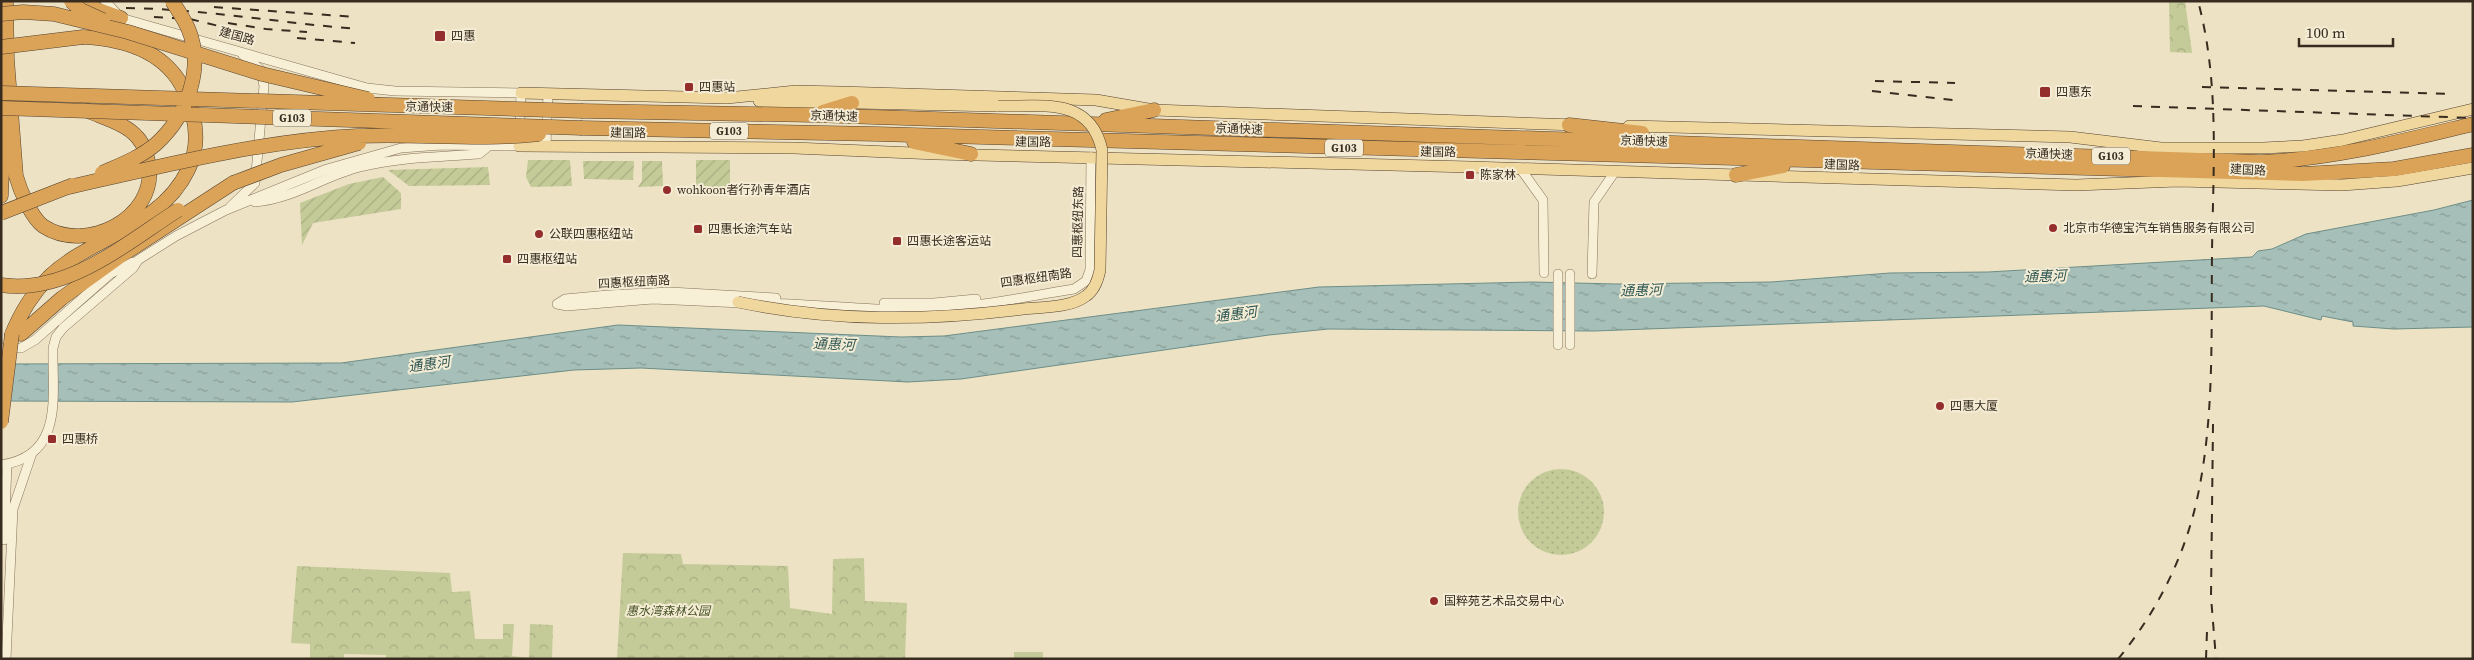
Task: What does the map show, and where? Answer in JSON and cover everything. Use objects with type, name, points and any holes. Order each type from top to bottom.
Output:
[{"type":"highway","points":[[1,196],[6,1]]},
{"type":"highway","points":[[71,1],[81,10],[128,32]]},
{"type":"highway","points":[[84,1],[96,9],[121,18]]},
{"type":"highway","points":[[1,213],[126,162],[155,145],[168,131],[186,103],[192,83],[193,47],[189,29],[172,1]]},
{"type":"highway","points":[[1,14],[23,12],[54,14],[128,32],[262,74],[395,106]]},
{"type":"highway","points":[[1,422],[7,367],[16,334],[29,300],[50,276],[78,256],[129,222],[157,210],[175,192],[186,174],[195,150],[195,123],[190,103],[180,83],[154,55],[131,44],[106,38],[83,37],[4,53]]},
{"type":"highway","points":[[4,53],[16,176],[22,196],[42,225],[59,233],[79,236],[114,232]]},
{"type":"highway","name":"京通快速","points":[[1,94],[583,111],[813,115],[2261,162],[2302,160],[2343,154],[2473,124]]},
{"type":"highway","points":[[813,115],[852,103]]},
{"type":"highway","name":"京通快速","points":[[1,108],[582,128],[877,134],[2303,174],[2394,169],[2473,155]]},
{"type":"highway","points":[[1082,125],[1154,110]]},
{"type":"highway","points":[[88,111],[126,128],[138,136],[144,146],[149,170],[144,196],[129,222]]},
{"type":"highway","points":[[1569,125],[1745,144]]},
{"type":"highway","points":[[65,188],[237,150],[355,136],[510,137],[582,128]]},
{"type":"highway","points":[[877,134],[971,154]]},
{"type":"highway","points":[[1,285],[29,286],[56,282],[82,269],[178,210],[233,183],[331,150],[407,135]]},
{"type":"highway","points":[[1736,175],[1811,161]]},
{"type":"highway","points":[[16,334],[62,298],[120,257],[140,253],[233,183]]},
{"type":"main road","name":"建国路","points":[[521,93],[727,98],[796,91],[1096,100],[1154,110],[1569,125],[2070,137],[2161,148],[2303,146],[2343,140],[2473,108]]},
{"type":"main road","points":[[727,98],[743,101],[1064,108],[1077,111],[1099,134],[1102,150],[1100,270],[1097,283],[1088,295],[1077,301],[972,315],[912,319],[805,313],[738,302]]},
{"type":"main road","name":"建国路","points":[[519,146],[794,148],[2076,185],[2178,181],[2302,186],[2377,182],[2473,168]]},
{"type":"main road","points":[[2377,182],[2444,161]]},
{"type":"street","name":"建国路","points":[[104,1],[121,18],[367,88],[395,91],[507,93]]},
{"type":"street","points":[[226,210],[255,183],[264,86],[261,70],[244,56],[227,48]]},
{"type":"street","points":[[506,145],[507,93],[521,93],[519,146]]},
{"type":"street","points":[[546,146],[548,94]]},
{"type":"street","name":"建国路","points":[[248,203],[327,169],[400,148],[441,145],[519,146]]},
{"type":"street","points":[[1,348],[21,348],[36,340],[110,274],[140,253],[226,210],[248,203],[286,197],[332,176],[360,167],[393,160],[479,154],[490,145]]},
{"type":"street","name":"四惠枢纽东路","points":[[1082,284],[1088,277],[1090,270],[1091,157]]},
{"type":"street","points":[[1520,168],[1543,200],[1544,273]]},
{"type":"street","points":[[1592,274],[1594,202],[1614,173]]},
{"type":"street","points":[[1,630],[4,465],[40,448],[46,437],[52,412],[53,355],[56,337],[62,328],[133,268],[140,253]]},
{"type":"street","points":[[1558,274],[1558,345]]},
{"type":"street","points":[[1570,274],[1570,345]]},
{"type":"street","name":"四惠枢纽南路","points":[[1082,284],[1074,289],[986,304],[939,308],[895,309],[653,299],[567,306],[557,304],[565,299],[670,292],[864,302],[934,303],[1082,284]]},
{"type":"street","points":[[6,659],[13,509],[32,453]]},
{"type":"green space","points":[[2169,1],[2185,1],[2192,53],[2170,52]]},
{"type":"green space","points":[[528,160],[570,160],[572,186],[531,187],[526,177]]},
{"type":"green space","points":[[696,160],[730,160],[730,188],[696,186]]},
{"type":"green space","points":[[583,161],[634,161],[633,180],[584,179]]},
{"type":"green space","points":[[642,161],[662,161],[663,186],[638,187],[642,181]]},
{"type":"green space","points":[[488,167],[490,185],[409,186],[388,170]]},
{"type":"green space","points":[[383,177],[401,193],[401,209],[313,223],[302,245],[300,203],[349,184]]},
{"type":"green space","points":[[1553,469],[1569,469],[1578,472],[1592,481],[1601,495],[1604,512],[1601,529],[1592,543],[1578,552],[1569,555],[1553,555],[1537,548],[1525,536],[1518,520],[1518,504],[1525,488],[1537,476]]},
{"type":"green space","name":"惠水湾森林公园","points":[[623,553],[681,554],[683,564],[788,566],[790,608],[832,614],[833,559],[864,558],[865,601],[907,603],[905,659],[617,659]]},
{"type":"green space","points":[[297,566],[450,573],[452,592],[470,591],[475,639],[503,639],[503,624],[514,624],[512,656],[529,658],[530,624],[553,625],[552,659],[386,659],[386,655],[344,654],[344,659],[310,659],[310,644],[291,643]]},
{"type":"green space","points":[[1014,652],[1043,652],[1043,659],[1014,659]]},
{"type":"water","name":"通惠河","points":[[2473,200],[2473,327],[2394,329],[2353,326],[2353,322],[2322,316],[2321,320],[2264,306],[1594,331],[1328,329],[1269,335],[961,379],[908,382],[641,368],[574,370],[292,402],[1,401],[1,364],[341,363],[618,325],[901,337],[944,336],[1319,287],[1533,282],[1616,284],[1771,282],[1890,273],[1988,272],[2252,257],[2258,251],[2272,249],[2306,234],[2434,210]]},
{"type":"railway","points":[[2118,659],[2154,608],[2181,552],[2194,512],[2206,448],[2211,351],[2214,126],[2210,63],[2198,1]]},
{"type":"railway","points":[[214,7],[356,17]]},
{"type":"railway","points":[[126,8],[184,11],[358,29]]},
{"type":"railway","points":[[154,17],[190,19],[235,30]]},
{"type":"railway","points":[[228,23],[266,29],[307,32]]},
{"type":"railway","points":[[297,38],[355,43]]},
{"type":"railway","points":[[1875,81],[1955,83]]},
{"type":"railway","points":[[2202,87],[2451,94]]},
{"type":"railway","points":[[1872,91],[1953,100]]},
{"type":"railway","points":[[2133,106],[2473,118]]},
{"type":"railway","points":[[2213,424],[2211,597],[2216,659]]},
{"type":"railway","points":[[2206,659],[2207,631]]},
{"type":"place","name":"四惠","points":[[440,36]]},
{"type":"place","name":"四惠站","points":[[689,87]]},
{"type":"place","name":"四惠东","points":[[2045,92]]},
{"type":"place","name":"陈家林","points":[[1470,175]]},
{"type":"place","name":"wohkoon者行孙青年酒店","points":[[667,190]]},
{"type":"place","name":"北京市华德宝汽车销售服务有限公司","points":[[2053,228]]},
{"type":"place","name":"四惠长途汽车站","points":[[698,229]]},
{"type":"place","name":"公联四惠枢纽站","points":[[539,234]]},
{"type":"place","name":"四惠长途客运站","points":[[897,241]]},
{"type":"place","name":"四惠枢纽站","points":[[507,259]]},
{"type":"place","name":"四惠大厦","points":[[1940,406]]},
{"type":"place","name":"四惠桥","points":[[52,439]]},
{"type":"place","name":"国粹苑艺术品交易中心","points":[[1434,601]]}]
